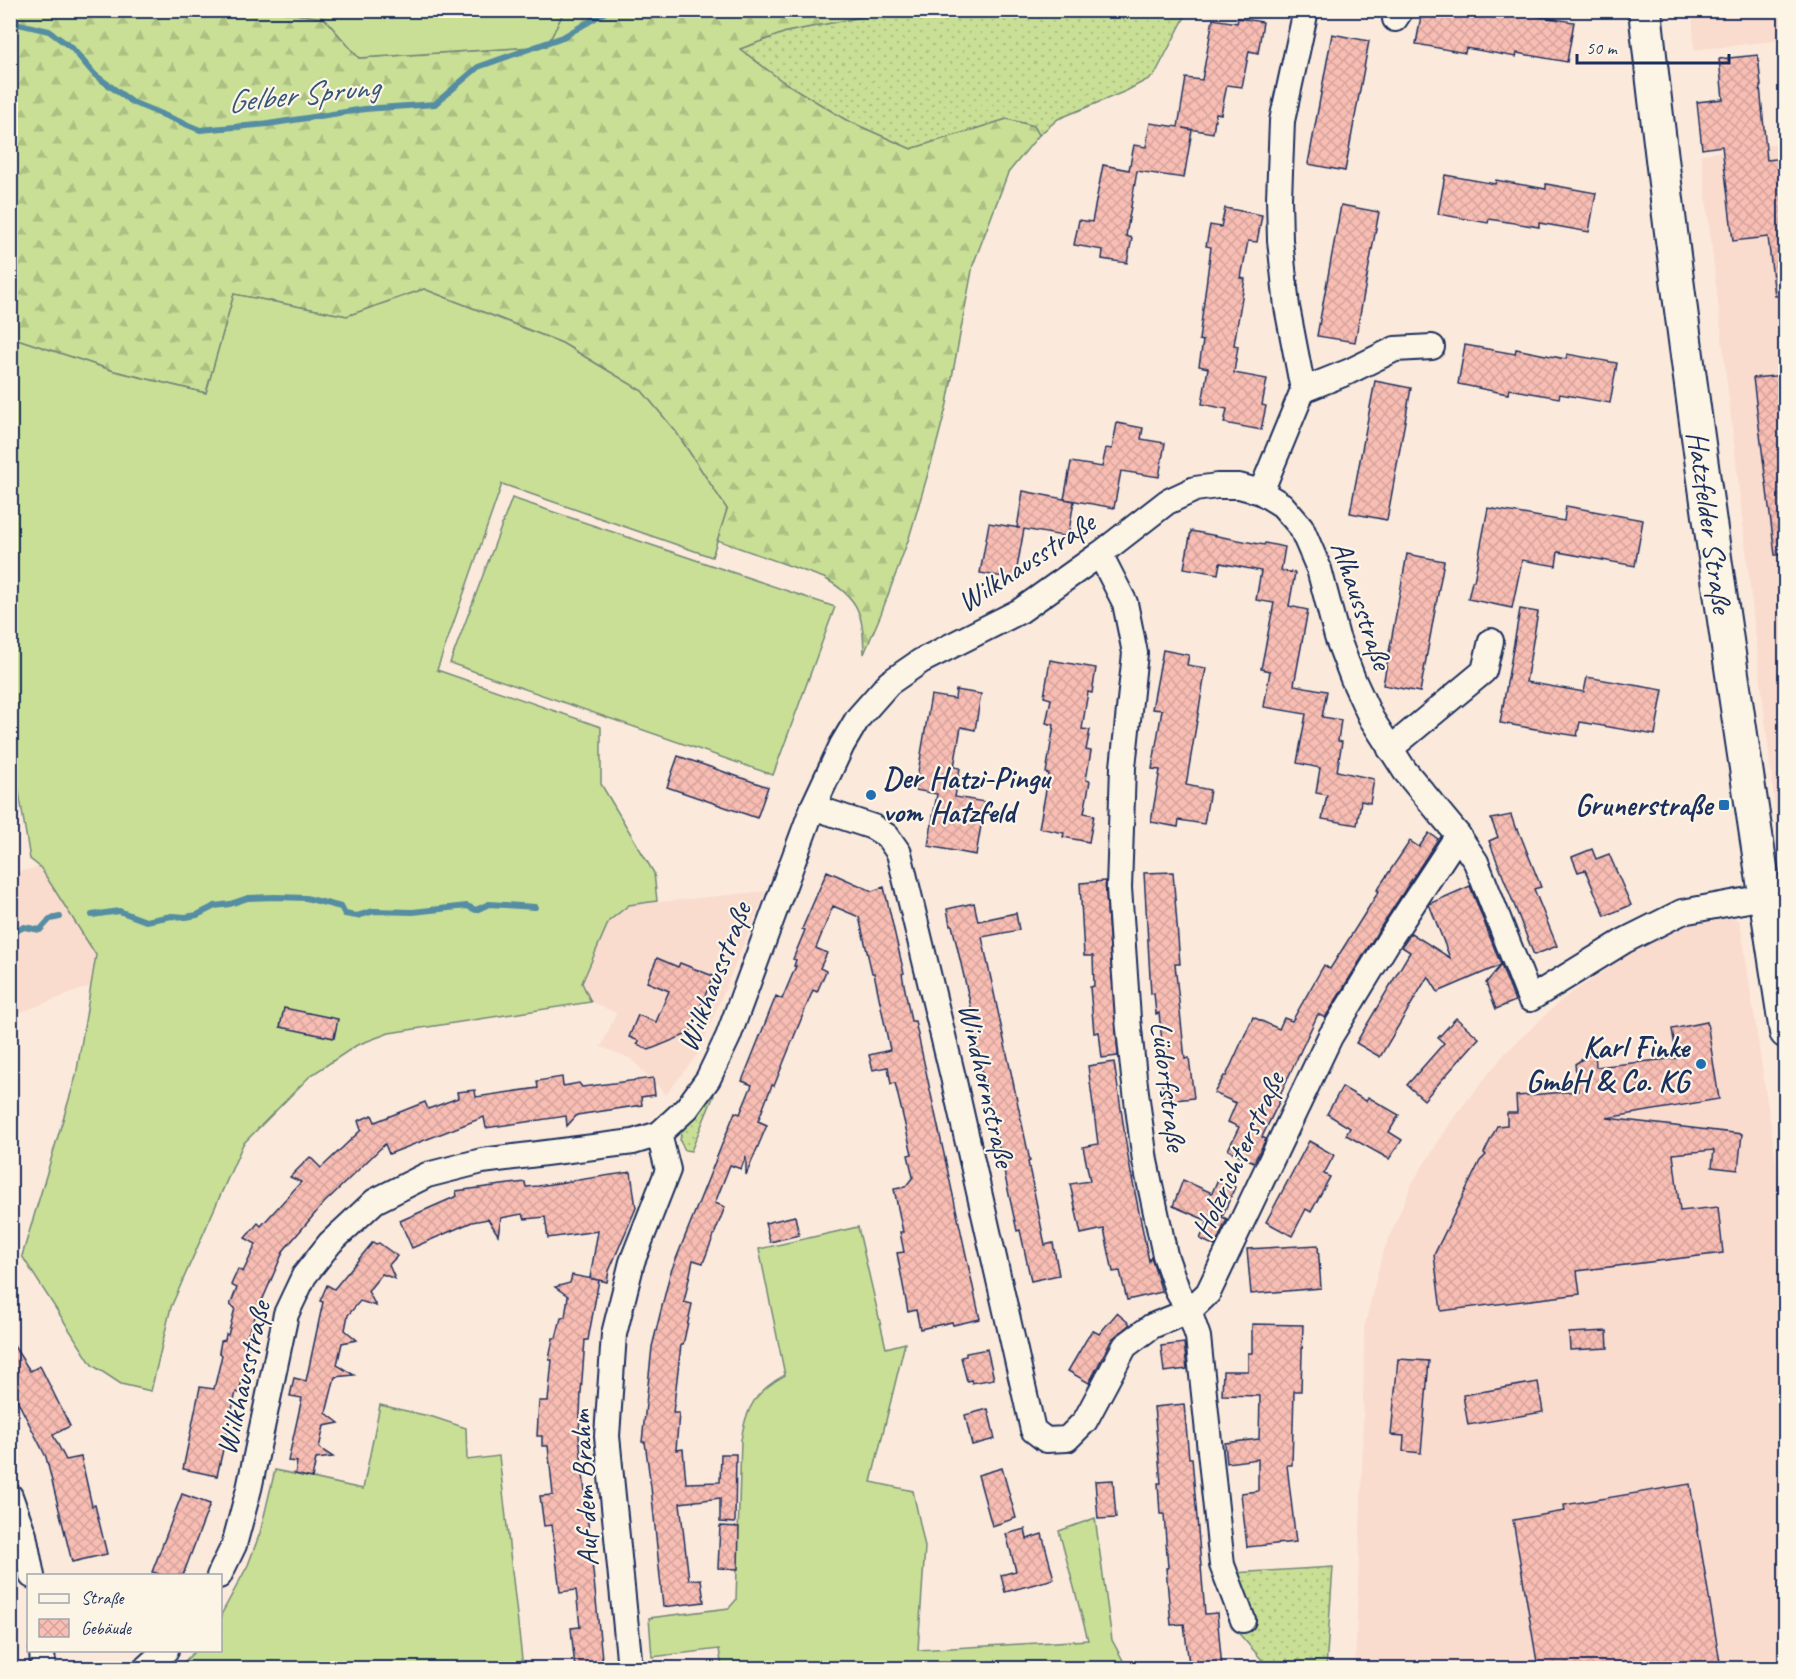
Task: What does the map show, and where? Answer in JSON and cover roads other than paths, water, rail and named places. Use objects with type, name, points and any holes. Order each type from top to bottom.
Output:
[{"type":"main road","name":"Hatzfelder Straße","points":[[1645,10],[1668,215],[1737,719],[1775,895],[1785,1032]]},
{"type":"street","points":[[1262,492],[1302,390],[1286,296],[1280,240],[1279,175],[1282,121],[1306,10]]},
{"type":"street","points":[[1302,390],[1348,372],[1395,349],[1432,347]]},
{"type":"street","name":"Wilkhausstraße","points":[[220,1574],[234,1545],[249,1489],[286,1314],[304,1276],[330,1243],[375,1201],[427,1175],[482,1161],[633,1142],[659,1134],[687,1108],[708,1079],[728,1037],[813,807],[842,745],[858,718],[889,683],[921,661],[1020,611],[1100,554],[1167,502],[1195,489],[1217,486],[1239,486],[1262,492]]},
{"type":"street","name":"Alhausstraße","points":[[1262,492],[1282,505],[1300,527],[1318,569],[1337,637],[1371,718],[1405,771],[1458,835],[1476,862],[1530,999],[1623,941],[1682,912],[1775,895]]},
{"type":"street","name":"Lüdorfstraße","points":[[1100,554],[1125,603],[1135,653],[1123,767],[1119,888],[1128,1019],[1145,1161],[1165,1255],[1198,1337],[1222,1565],[1243,1620]]},
{"type":"street","points":[[1390,749],[1484,670],[1491,641]]},
{"type":"street","name":"Windhornstraße","points":[[813,807],[873,826],[887,836],[899,853],[953,1077],[1033,1430]]},
{"type":"street","name":"Holzrichterstraße","points":[[1033,1430],[1046,1440],[1067,1438],[1085,1421],[1125,1346],[1152,1326],[1189,1311],[1208,1293],[1330,1037],[1389,940],[1458,835]]},
{"type":"street","name":"Auf dem Brahm","points":[[630,1668],[607,1436],[614,1334],[632,1263],[668,1170],[659,1134]]},
{"type":"street","points":[[10,1496],[24,1535],[32,1574]]},
{"type":"street","points":[[42,1652],[43,1668]]},
{"type":"street","points":[[146,1668],[164,1652]]},
{"type":"waterway","name":"Gelber Sprung","points":[[10,22],[49,31],[72,48],[95,75],[132,102],[200,130],[268,124],[365,109],[435,104],[478,67],[563,37],[609,10]]},
{"type":"waterway","name":"Gelber Sprung","points":[[630,10],[702,16],[718,10]]},
{"type":"waterway","points":[[92,915],[119,911],[146,921],[172,916],[197,915],[215,906],[248,898],[275,897],[306,898],[341,907],[345,914],[357,916],[374,911],[413,912],[467,906],[476,910],[489,904],[535,907]]},
{"type":"waterway","points":[[10,934],[24,927],[40,930],[50,919],[60,917]]},
{"type":"place","name":"Der Hatzi-Pingu vom Hatzfeld","points":[[871,795]]},
{"type":"place","name":"Grunerstraße","points":[[1724,805]]},
{"type":"place","name":"Karl Finke GmbH & Co. KG","points":[[1701,1064]]}]
